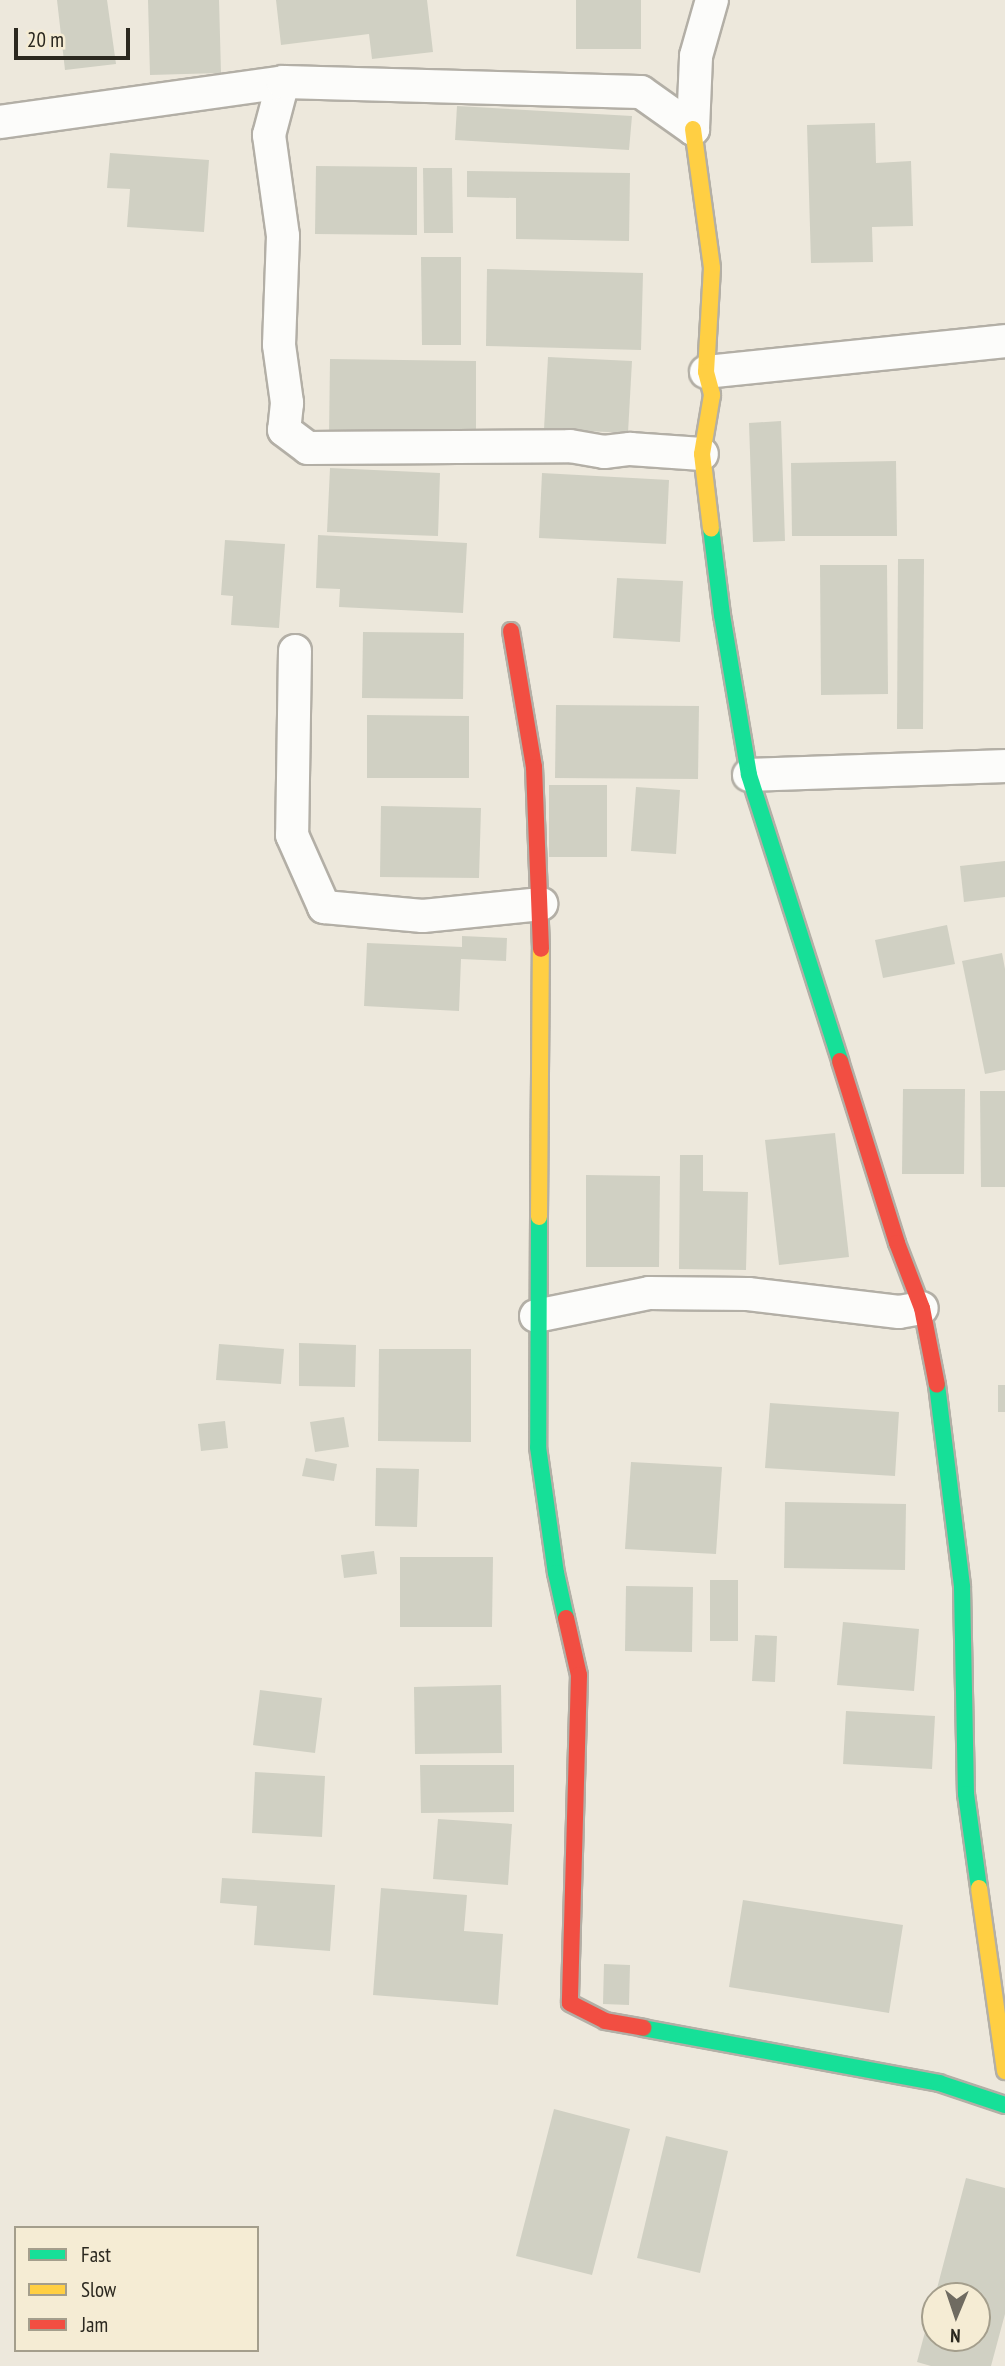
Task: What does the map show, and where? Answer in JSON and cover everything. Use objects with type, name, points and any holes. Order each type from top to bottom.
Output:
[{"type":"street","points":[[712,0],[696,57],[692,130],[712,268],[706,372],[712,395],[702,454],[722,615],[749,775],[897,1243],[922,1308],[940,1398],[962,1587],[966,1794],[1005,2071]]},
{"type":"street","points":[[0,122],[283,82],[641,92],[692,130]]},
{"type":"street","points":[[283,82],[269,135],[283,236],[279,345],[287,403],[284,429],[308,448],[570,446],[604,452],[630,449],[702,454]]},
{"type":"street","points":[[706,372],[1005,341]]},
{"type":"street","points":[[510,631],[534,767],[541,904],[542,1100],[536,1316],[538,1447],[556,1573],[579,1675],[568,1982],[570,2003],[605,2021],[939,2083],[1005,2105]]},
{"type":"street","points":[[295,651],[292,835],[324,908],[423,916],[541,904]]},
{"type":"street","points":[[749,775],[1005,765]]},
{"type":"street","points":[[536,1316],[649,1293],[748,1294],[899,1312],[922,1308]]},
{"type":"building","points":[[57,0],[107,0],[116,64],[65,70]]},
{"type":"building","points":[[148,0],[219,0],[221,73],[150,75]]},
{"type":"building","points":[[276,0],[427,0],[433,52],[372,59],[369,34],[281,45]]},
{"type":"building","points":[[576,0],[641,0],[641,49],[576,49]]},
{"type":"building","points":[[457,106],[632,116],[629,150],[455,140]]},
{"type":"building","points":[[875,123],[876,163],[911,161],[913,226],[872,227],[873,262],[811,263],[807,125]]},
{"type":"building","points":[[110,153],[209,160],[204,232],[127,227],[130,189],[107,188]]},
{"type":"building","points":[[316,166],[417,167],[417,235],[315,234]]},
{"type":"building","points":[[423,168],[452,168],[453,233],[424,233]]},
{"type":"building","points":[[467,171],[630,173],[629,241],[516,239],[516,198],[467,197]]},
{"type":"building","points":[[421,257],[461,257],[461,345],[422,345]]},
{"type":"building","points":[[487,269],[643,273],[641,350],[486,346]]},
{"type":"building","points":[[548,357],[632,361],[628,433],[544,429]]},
{"type":"building","points":[[330,359],[476,361],[476,439],[329,437]]},
{"type":"building","points":[[781,421],[785,541],[753,542],[749,423]]},
{"type":"building","points":[[896,461],[897,536],[792,536],[791,463]]},
{"type":"building","points":[[330,468],[440,473],[438,536],[327,532]]},
{"type":"building","points":[[542,473],[669,480],[666,544],[539,538]]},
{"type":"building","points":[[318,535],[467,543],[463,613],[339,607],[340,589],[316,588]]},
{"type":"building","points":[[225,540],[285,544],[279,628],[231,625],[233,596],[221,595]]},
{"type":"building","points":[[898,559],[924,559],[923,729],[897,729]]},
{"type":"building","points":[[820,565],[887,565],[888,694],[821,695]]},
{"type":"building","points":[[617,578],[683,581],[680,642],[613,638]]},
{"type":"building","points":[[363,632],[464,633],[463,699],[362,698]]},
{"type":"building","points":[[556,705],[699,706],[698,779],[555,778]]},
{"type":"building","points":[[367,715],[469,716],[469,778],[367,778]]},
{"type":"building","points":[[549,785],[607,785],[607,857],[549,857]]},
{"type":"building","points":[[636,787],[680,790],[676,854],[631,851]]},
{"type":"building","points":[[381,806],[481,808],[479,878],[380,877]]},
{"type":"building","points":[[1005,861],[1005,897],[964,902],[960,866]]},
{"type":"building","points":[[947,925],[955,964],[883,978],[875,940]]},
{"type":"building","points":[[462,936],[507,938],[506,961],[461,959],[459,1011],[364,1006],[367,943],[462,947]]},
{"type":"building","points":[[1002,953],[1005,969],[1005,1070],[985,1074],[962,961]]},
{"type":"building","points":[[903,1089],[965,1089],[964,1174],[902,1174]]},
{"type":"building","points":[[980,1091],[1005,1091],[1005,1187],[981,1187]]},
{"type":"building","points":[[835,1133],[849,1257],[779,1265],[765,1140]]},
{"type":"building","points":[[680,1155],[703,1155],[703,1191],[748,1192],[746,1270],[679,1269]]},
{"type":"building","points":[[586,1175],[660,1176],[659,1267],[586,1267]]},
{"type":"building","points":[[299,1343],[356,1345],[355,1387],[299,1386]]},
{"type":"building","points":[[219,1344],[284,1349],[281,1384],[216,1380]]},
{"type":"building","points":[[379,1349],[471,1349],[471,1442],[378,1441]]},
{"type":"building","points":[[998,1385],[1005,1385],[1005,1412],[998,1412]]},
{"type":"building","points":[[770,1403],[899,1412],[895,1476],[765,1468]]},
{"type":"building","points":[[344,1417],[349,1447],[315,1452],[310,1422]]},
{"type":"building","points":[[225,1421],[228,1448],[201,1451],[198,1424]]},
{"type":"building","points":[[306,1458],[337,1464],[334,1481],[302,1476]]},
{"type":"building","points":[[631,1462],[722,1467],[716,1554],[625,1549]]},
{"type":"building","points":[[376,1468],[419,1469],[417,1527],[375,1526]]},
{"type":"building","points":[[785,1502],[906,1504],[905,1570],[784,1568]]},
{"type":"building","points":[[374,1551],[377,1574],[344,1578],[341,1555]]},
{"type":"building","points":[[400,1557],[493,1557],[492,1627],[400,1627]]},
{"type":"building","points":[[710,1580],[738,1580],[738,1641],[710,1641]]},
{"type":"building","points":[[626,1586],[693,1587],[692,1652],[625,1651]]},
{"type":"building","points":[[843,1622],[919,1629],[914,1691],[837,1685]]},
{"type":"building","points":[[755,1635],[777,1636],[775,1682],[752,1681]]},
{"type":"building","points":[[501,1685],[502,1753],[415,1754],[414,1687]]},
{"type":"building","points":[[260,1690],[322,1698],[315,1753],[253,1745]]},
{"type":"building","points":[[846,1711],[935,1716],[932,1769],[843,1764]]},
{"type":"building","points":[[420,1765],[514,1765],[514,1812],[421,1813]]},
{"type":"building","points":[[255,1772],[325,1776],[322,1837],[252,1833]]},
{"type":"building","points":[[438,1819],[512,1824],[508,1885],[433,1879]]},
{"type":"building","points":[[222,1878],[335,1885],[330,1951],[254,1945],[257,1906],[220,1903]]},
{"type":"building","points":[[381,1888],[467,1895],[464,1931],[503,1934],[498,2005],[373,1995]]},
{"type":"building","points":[[743,1900],[903,1925],[889,2013],[729,1987]]},
{"type":"building","points":[[604,1964],[630,1965],[629,2005],[603,2004]]},
{"type":"building","points":[[554,2109],[630,2129],[592,2275],[516,2256]]},
{"type":"building","points":[[666,2136],[728,2151],[700,2273],[637,2258]]},
{"type":"building","points":[[966,2178],[1005,2188],[1005,2314],[991,2366],[931,2366],[917,2362],[921,2347],[921,2352],[991,2352],[991,2282],[939,2282]]},
{"type":"traffic: fast","points":[[711,528],[722,615],[749,775],[840,1061]]},
{"type":"traffic: fast","points":[[539,1217],[538,1447],[556,1573],[566,1618]]},
{"type":"traffic: fast","points":[[937,1385],[962,1587],[966,1794],[979,1888]]},
{"type":"traffic: fast","points":[[643,2028],[939,2083],[1005,2105]]},
{"type":"traffic: slow","points":[[693,129],[712,268],[706,372],[712,395],[702,454],[711,528]]},
{"type":"traffic: slow","points":[[539,1217],[541,949]]},
{"type":"traffic: slow","points":[[979,1888],[1005,2071]]},
{"type":"traffic: jam","points":[[511,631],[534,767],[541,949]]},
{"type":"traffic: jam","points":[[840,1061],[897,1243],[922,1308],[937,1385]]},
{"type":"traffic: jam","points":[[566,1618],[579,1675],[570,2003],[605,2021],[643,2028]]}]
